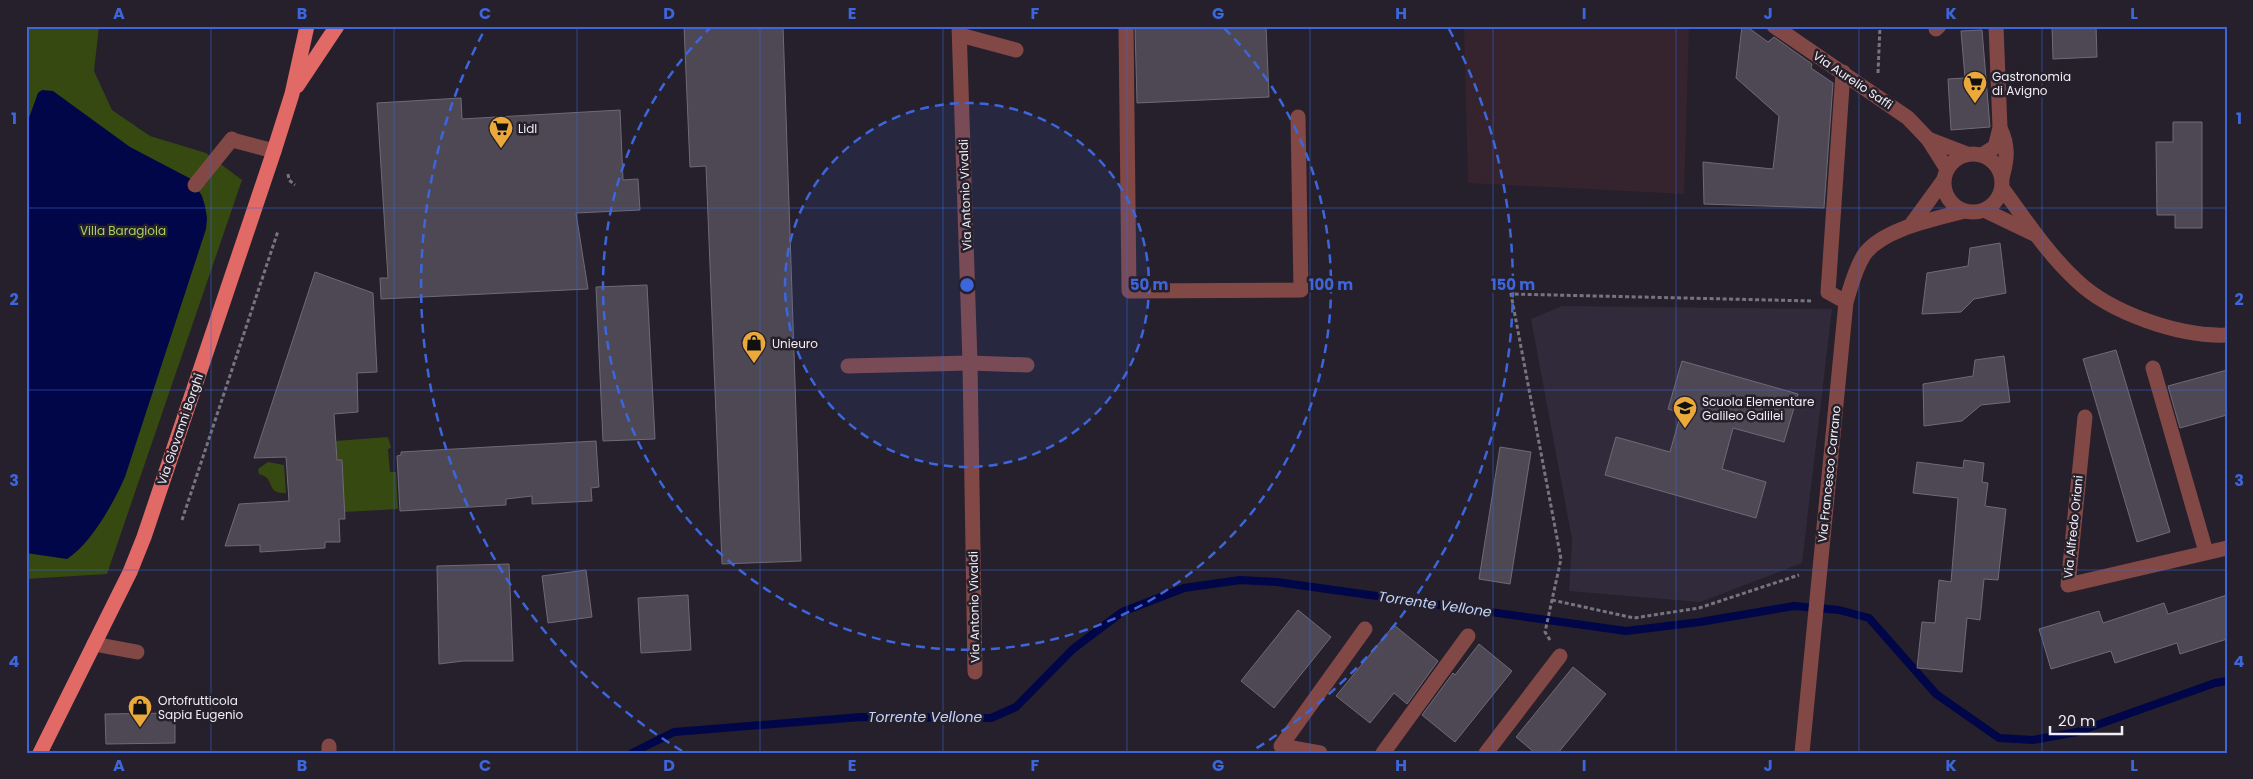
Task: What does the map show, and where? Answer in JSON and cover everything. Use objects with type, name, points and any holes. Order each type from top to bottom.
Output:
[{"type":"main road","name":"Via Giovanni Borghi","points":[[40,753],[130,572],[144,537],[274,151],[292,94],[307,26]]},
{"type":"main road","name":"Via Giovanni Borghi","points":[[292,94],[337,26]]},
{"type":"street","points":[[1126,26],[1129,291],[1301,290],[1298,117]]},
{"type":"street","name":"Via Aurelio Saffi","points":[[1774,26],[1908,118],[1928,139],[1945,175],[1945,191],[1949,200],[1956,207],[1974,212],[1984,210],[2037,236]]},
{"type":"street","points":[[1945,175],[1959,157],[1975,155],[1996,147],[2000,128],[1996,26]]},
{"type":"street","points":[[960,30],[1016,50]]},
{"type":"street","name":"Via Antonio Vivaldi","points":[[960,30],[970,363],[975,672]]},
{"type":"street","points":[[1843,72],[1828,292],[1846,302]]},
{"type":"street","points":[[1984,210],[1992,205],[2002,183],[2007,160],[2006,140],[2000,128]]},
{"type":"street","name":"Via Aurelio Saffi","points":[[1928,139],[1992,161],[1998,169],[2002,183],[2037,236],[2076,280],[2096,296],[2116,307],[2156,323],[2183,331],[2210,335],[2227,335]]},
{"type":"street","points":[[195,185],[234,140],[274,151]]},
{"type":"street","name":"Via Francesco Carrano","points":[[1911,225],[1945,175]]},
{"type":"street","name":"Via Francesco Carrano","points":[[1802,753],[1846,302],[1853,278],[1865,254],[1873,245],[1911,225],[1965,211]]},
{"type":"street","points":[[848,366],[970,363],[1027,365]]},
{"type":"street","points":[[2153,368],[2206,552]]},
{"type":"street","name":"Via Alfredo Oriani","points":[[2085,417],[2068,585],[2227,548]]},
{"type":"street","points":[[1320,753],[1281,746],[1364,629]]},
{"type":"street","points":[[1383,753],[1468,636]]},
{"type":"street","points":[[94,644],[137,652]]},
{"type":"street","points":[[1486,753],[1560,656]]},
{"type":"path","points":[[26,29],[31,26]]},
{"type":"path","points":[[1878,97],[1880,26]]},
{"type":"path","points":[[182,520],[278,231]]},
{"type":"path","points":[[1545,632],[1561,559],[1511,294],[1846,302]]},
{"type":"path","points":[[1552,600],[1634,618],[1699,608],[1768,583],[1819,569]]},
{"type":"shaded area","points":[[1464,26],[1689,26],[1684,194],[1468,183]]},
{"type":"shaded area","name":"Villa Baragiola","points":[[42,90],[53,91],[130,147],[191,179],[202,196],[207,218],[206,229],[125,477],[101,522],[85,543],[67,559],[26,553],[26,126],[38,93]]},
{"type":"shaded area","name":"Scuola Elementare Galileo Galilei","points":[[1562,306],[1832,309],[1802,563],[1700,602],[1569,591],[1572,539],[1531,319]]},
{"type":"green space","name":"Villa Baragiola","points":[[26,26],[99,26],[94,71],[112,110],[150,136],[206,153],[242,180],[107,574],[26,579]]},
{"type":"green space","points":[[388,437],[391,448],[388,449],[390,472],[396,472],[398,509],[344,512],[342,460],[337,460],[336,441]]},
{"type":"green space","points":[[268,462],[284,465],[286,493],[274,491],[267,478],[259,474],[258,469]]},
{"type":"building","name":"Unieuro","points":[[684,26],[783,26],[801,561],[722,564],[706,166],[690,167]]},
{"type":"building","points":[[1135,26],[1266,26],[1269,97],[1137,103]]},
{"type":"building","points":[[1742,26],[1746,26],[1768,42],[1774,37],[1812,64],[1811,68],[1833,83],[1824,208],[1704,204],[1703,162],[1773,169],[1779,116],[1736,78]]},
{"type":"building","points":[[2052,26],[2096,26],[2097,57],[2053,59]]},
{"type":"building","points":[[1982,30],[1990,127],[1951,130],[1948,79],[1965,78],[1961,31]]},
{"type":"building","name":"Lidl","points":[[461,98],[462,119],[620,110],[623,180],[638,179],[640,210],[576,213],[588,289],[381,299],[380,278],[388,278],[377,103]]},
{"type":"building","points":[[2173,122],[2202,122],[2202,228],[2175,228],[2175,215],[2157,215],[2156,142],[2173,142]]},
{"type":"building","points":[[2000,243],[2006,293],[1974,299],[1961,312],[1922,314],[1927,273],[1968,266],[1970,248]]},
{"type":"building","points":[[315,272],[373,293],[377,372],[357,373],[358,412],[334,414],[337,460],[342,460],[345,519],[339,519],[340,542],[325,542],[325,548],[260,552],[260,545],[225,546],[239,504],[289,501],[286,457],[254,458]]},
{"type":"building","points":[[647,285],[655,439],[603,441],[596,287]]},
{"type":"building","points":[[2116,350],[2170,532],[2137,542],[2083,359]]},
{"type":"building","points":[[2004,356],[2010,402],[1981,405],[1962,421],[1924,426],[1923,384],[1973,376],[1975,360]]},
{"type":"building","points":[[1682,361],[1798,394],[1784,442],[1733,428],[1722,469],[1766,482],[1756,518],[1605,475],[1616,437],[1670,452],[1681,413],[1668,409]]},
{"type":"building","points":[[2227,370],[2227,415],[2180,428],[2168,386]]},
{"type":"building","points":[[596,441],[599,487],[591,488],[592,501],[532,504],[532,496],[506,499],[506,505],[400,511],[397,456],[401,455],[401,452]]},
{"type":"building","points":[[1500,447],[1531,452],[1510,584],[1479,579]]},
{"type":"building","points":[[1964,460],[1984,463],[1982,482],[1988,483],[1985,506],[2006,509],[1998,580],[1984,579],[1980,620],[1967,618],[1962,672],[1917,668],[1922,622],[1935,623],[1939,580],[1951,582],[1958,498],[1913,493],[1917,462],[1963,468]]},
{"type":"building","points":[[509,564],[513,661],[463,661],[439,664],[437,566]]},
{"type":"building","points":[[586,570],[592,617],[548,623],[542,576]]},
{"type":"building","points":[[688,595],[691,650],[641,653],[638,598]]},
{"type":"building","points":[[2227,595],[2227,639],[2180,654],[2177,643],[2115,663],[2111,651],[2051,669],[2039,629],[2099,611],[2103,623],[2164,603],[2168,614]]},
{"type":"building","points":[[1298,610],[1331,637],[1274,708],[1241,681]]},
{"type":"building","points":[[1394,625],[1438,661],[1407,704],[1394,693],[1370,723],[1336,696]]},
{"type":"building","points":[[1479,644],[1512,671],[1455,742],[1422,715],[1453,673],[1455,675]]},
{"type":"building","points":[[1573,667],[1606,694],[1558,753],[1535,753],[1516,737]]},
{"type":"building","name":"Ortofrutticola Sapia Eugenio","points":[[175,713],[175,743],[106,744],[105,714]]},
{"type":"waterway","name":"Torrente Vellone","points":[[632,753],[674,732],[861,717],[991,718],[1016,707],[1073,649],[1122,612],[1184,588],[1240,580],[1277,582],[1626,631],[1700,622],[1794,606],[1839,610],[1869,618],[1936,694],[1999,738],[2033,740],[2077,732],[2215,683],[2227,681]]},
{"type":"place","name":"Gastronomia di Avigno","points":[[1975,104]]},
{"type":"place","name":"Lidl","points":[[501,149]]},
{"type":"place","name":"Unieuro","points":[[754,364]]},
{"type":"place","name":"Scuola Elementare Galileo Galilei","points":[[1685,429]]},
{"type":"place","name":"Ortofrutticola Sapia Eugenio","points":[[140,728]]}]
